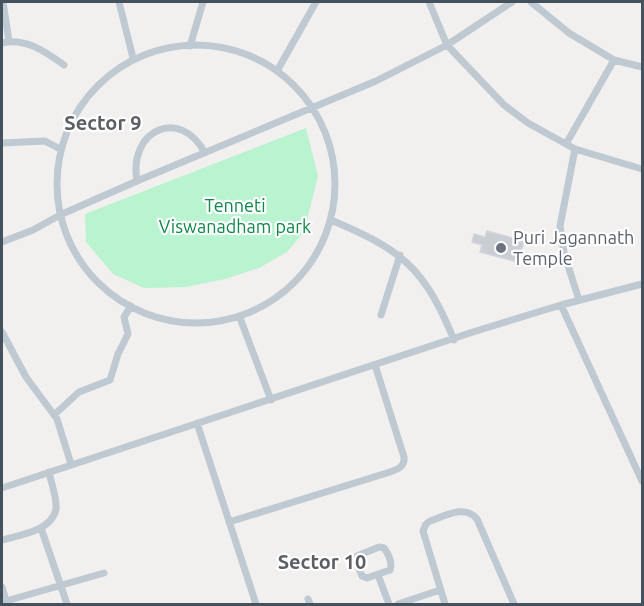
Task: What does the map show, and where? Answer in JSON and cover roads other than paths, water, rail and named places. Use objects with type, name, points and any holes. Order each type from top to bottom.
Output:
[{"type":"street","points":[[3,2],[5,42],[35,47],[64,65]]},
{"type":"street","points":[[119,2],[133,58]]},
{"type":"street","points":[[190,46],[203,2]]},
{"type":"street","points":[[277,71],[316,2]]},
{"type":"street","points":[[429,2],[447,45],[504,105],[528,123],[566,144],[642,169]]},
{"type":"street","points":[[2,242],[33,230],[137,181],[376,81],[447,45],[512,2]]},
{"type":"street","points":[[531,2],[569,33],[614,60],[642,67]]},
{"type":"street","points":[[190,46],[206,46],[239,54],[277,71],[297,88],[313,109],[330,141],[337,166],[337,198],[331,220],[315,255],[297,280],[271,303],[240,318],[216,323],[189,322],[147,313],[131,306],[107,289],[89,272],[69,241],[60,216],[57,184],[60,149],[68,124],[83,97],[97,82],[133,58],[170,47],[190,46]]},
{"type":"street","points":[[566,144],[614,60]]},
{"type":"street","points":[[137,181],[135,170],[138,151],[148,136],[157,130],[176,128],[186,131],[200,142],[205,153]]},
{"type":"street","points":[[2,143],[45,141],[60,149]]},
{"type":"street","points":[[575,148],[560,226],[564,253],[579,300]]},
{"type":"street","points":[[331,220],[380,242],[400,255],[417,272],[430,290],[440,306],[454,340]]},
{"type":"street","points":[[381,315],[400,255]]},
{"type":"street","points":[[2,488],[561,305],[642,284]]},
{"type":"street","points":[[561,305],[642,480]]},
{"type":"street","points":[[54,415],[79,392],[110,380],[118,354],[129,334],[124,317],[131,306]]},
{"type":"street","points":[[240,318],[271,400]]},
{"type":"street","points":[[2,332],[26,377],[54,415],[71,464]]},
{"type":"street","points":[[229,522],[390,472],[404,464],[404,457],[375,365]]},
{"type":"street","points":[[197,423],[256,604]]},
{"type":"street","points":[[2,540],[41,528],[50,521],[56,509],[49,472]]},
{"type":"street","points":[[445,604],[423,536],[423,528],[430,521],[462,511],[468,511],[477,519],[514,604]]},
{"type":"street","points":[[41,528],[67,604]]},
{"type":"street","points":[[384,548],[391,568],[378,575],[367,578],[362,576],[356,561],[359,554],[384,548]]},
{"type":"street","points":[[2,588],[7,603],[104,573]]},
{"type":"street","points":[[378,575],[389,604]]},
{"type":"street","points":[[398,604],[440,590]]},
{"type":"place","name":"Puri Jagannath Temple","points":[[501,248]]},
{"type":"district","name":"Sector 9","points":[[103,123]]},
{"type":"district","name":"Sector 10","points":[[322,562]]},
{"type":"park label","name":"Tenneti Viswanadham park","points":[[235,216]]}]
